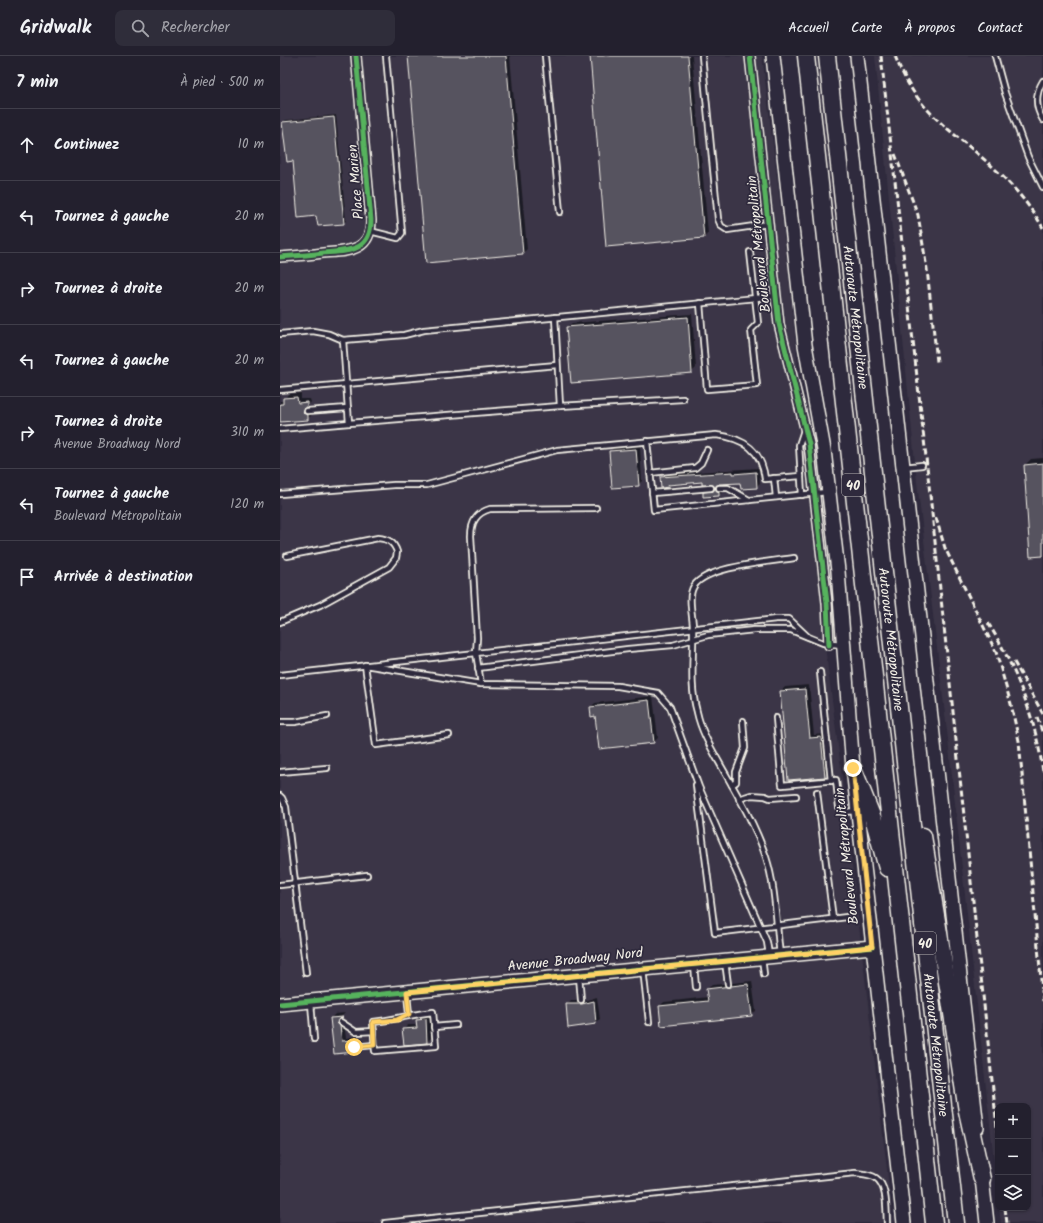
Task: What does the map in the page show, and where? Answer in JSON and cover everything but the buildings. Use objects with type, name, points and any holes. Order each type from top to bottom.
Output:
[{"type":"highway","name":"Autoroute Métropolitaine","points":[[806,56],[934,1223]]},
{"type":"highway","name":"Autoroute Métropolitaine","points":[[827,56],[956,1223]]},
{"type":"highway","points":[[894,664],[950,994],[967,1111],[982,1179]]},
{"type":"highway","points":[[853,768],[874,821],[900,914]]},
{"type":"main road","name":"Boulevard Métropolitain","points":[[773,56],[805,345],[820,423],[829,492],[844,645],[853,768],[904,1223]]},
{"type":"main road","points":[[857,56],[987,1223]]},
{"type":"main road","name":"Avenue Broadway Nord","points":[[280,1004],[872,947]]},
{"type":"street","name":"Place Marien","points":[[280,257],[350,251],[364,243],[370,231],[371,220],[356,56]]},
{"type":"street","name":"Boulevard Métropolitain","points":[[750,56],[776,296],[782,336],[805,426],[814,493],[829,645]]},
{"type":"lane","points":[[370,231],[393,238],[398,238],[402,233],[386,56]]},
{"type":"lane","points":[[545,56],[560,212]]},
{"type":"lane","points":[[702,56],[718,219],[721,226],[727,230],[768,224]]},
{"type":"lane","points":[[995,57],[1005,93],[1028,157],[1043,187]]},
{"type":"lane","points":[[1043,81],[1039,89],[1036,102],[1043,120]]},
{"type":"lane","points":[[700,303],[707,389],[757,385],[752,330],[758,323],[750,252]]},
{"type":"lane","points":[[280,334],[313,331],[329,334],[343,340],[404,336],[424,330],[776,296]]},
{"type":"lane","points":[[554,318],[560,406]]},
{"type":"lane","points":[[343,340],[349,423]]},
{"type":"lane","points":[[280,390],[557,366]]},
{"type":"lane","points":[[280,429],[560,406],[683,399]]},
{"type":"lane","points":[[307,411],[348,408]]},
{"type":"lane","points":[[802,495],[799,445],[805,426]]},
{"type":"lane","points":[[280,494],[394,485],[427,485],[557,450],[716,435],[733,438],[743,442],[756,452],[762,464],[765,479],[801,476]]},
{"type":"lane","points":[[647,441],[654,510],[829,492]]},
{"type":"lane","points":[[650,473],[695,468],[701,462],[708,450]]},
{"type":"lane","points":[[902,467],[922,465]]},
{"type":"lane","points":[[774,478],[776,497]]},
{"type":"lane","points":[[652,493],[711,488]]},
{"type":"lane","points":[[718,488],[728,488],[749,500]]},
{"type":"lane","points":[[481,684],[476,653],[477,638],[471,528],[478,514],[497,509],[596,508]]},
{"type":"lane","points":[[280,622],[320,605],[389,567],[396,558],[397,552],[391,542],[386,539],[378,538],[287,556]]},
{"type":"lane","points":[[764,974],[770,956],[776,926],[770,872],[765,856],[739,799],[708,741],[697,713],[692,678],[693,628],[691,593],[694,586],[705,575],[721,570],[794,558]]},
{"type":"lane","points":[[280,675],[784,618],[793,622],[807,636]]},
{"type":"lane","points":[[478,668],[628,649],[673,645],[708,635],[754,630],[791,630],[829,645],[844,645]]},
{"type":"lane","points":[[365,665],[481,684],[618,686],[658,693],[670,707],[694,774],[767,942],[770,956]]},
{"type":"lane","points":[[365,665],[376,745],[448,735]]},
{"type":"lane","points":[[820,672],[831,780]]},
{"type":"lane","points":[[280,722],[295,722],[327,716]]},
{"type":"lane","points":[[776,718],[782,785],[836,780],[838,807],[840,810],[846,812],[858,811]]},
{"type":"lane","points":[[732,786],[736,782],[736,772],[745,748],[744,721]]},
{"type":"lane","points":[[280,772],[327,768]]},
{"type":"lane","points":[[694,774],[715,933],[847,917]]},
{"type":"lane","points":[[817,792],[833,919]]},
{"type":"lane","points":[[739,799],[751,795],[770,798],[796,796]]},
{"type":"lane","points":[[280,796],[286,807],[306,973]]},
{"type":"lane","points":[[280,885],[367,875]]},
{"type":"lane","points":[[725,960],[728,984]]},
{"type":"lane","points":[[694,964],[696,987]]},
{"type":"lane","points":[[643,968],[649,1022]]},
{"type":"lane","points":[[579,975],[582,1000]]},
{"type":"lane","points":[[407,992],[409,1014]]},
{"type":"lane","points":[[310,1002],[314,1039]]},
{"type":"lane","points":[[433,1012],[436,1046],[375,1051],[373,1022],[397,1020],[409,1014],[433,1012]]},
{"type":"lane","points":[[341,1022],[356,1032],[374,1031]]},
{"type":"lane","points":[[434,1027],[456,1025]]},
{"type":"lane","points":[[354,1047],[374,1045]]},
{"type":"lane","points":[[385,1223],[848,1173],[866,1175],[879,1180],[885,1200],[887,1223]]},
{"type":"shaded area","points":[[280,56],[762,56],[788,267],[826,654],[841,769],[893,1223],[280,1223]]},
{"type":"shaded area","points":[[875,56],[1043,56],[1043,1223],[1001,1223],[999,1211],[1031,1211],[1031,1103],[995,1103],[995,1170],[948,739],[917,482]]},
{"type":"railway","points":[[881,56],[927,466],[995,1109]]},
{"type":"railway","points":[[895,56],[908,84],[921,102],[940,122],[986,161],[1010,184],[1025,201],[1043,228]]},
{"type":"railway","points":[[895,154],[918,215],[927,269],[937,362]]},
{"type":"railway","points":[[936,518],[945,548],[996,652],[1011,704],[1019,741],[1043,1001]]},
{"type":"railway","points":[[988,623],[1016,676],[1023,694],[1040,752],[1043,772]]},
{"type":"railway","points":[[1014,662],[1043,714]]},
{"type":"railway","points":[[1037,717],[1043,734]]},
{"type":"railway","points":[[1005,1211],[1007,1223]]},
{"type":"cycle path","points":[[280,257],[341,252],[356,248],[367,238],[370,231],[371,220],[356,56]]},
{"type":"cycle path","points":[[750,56],[779,324],[809,444],[827,603],[829,645]]},
{"type":"cycle path","points":[[280,1004],[872,947]]},
{"type":"route","points":[[354,1047],[374,1045],[373,1022],[397,1020],[409,1014],[407,992],[872,947],[853,768]]}]
